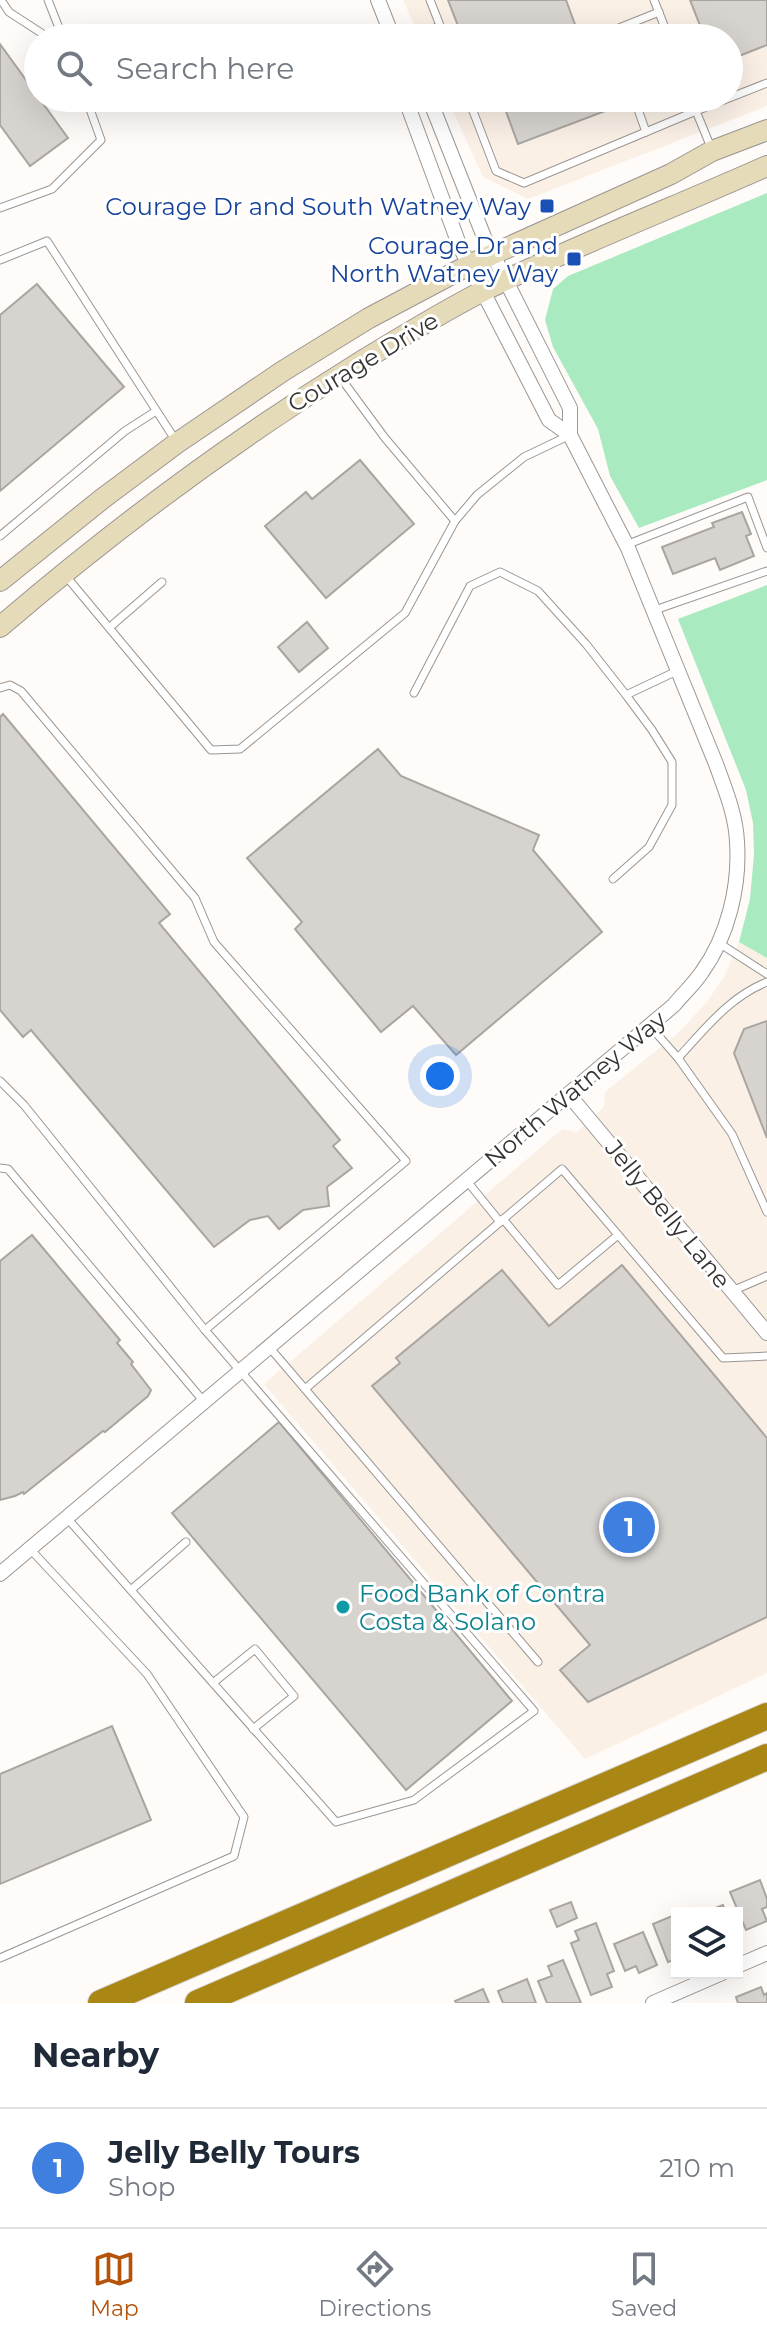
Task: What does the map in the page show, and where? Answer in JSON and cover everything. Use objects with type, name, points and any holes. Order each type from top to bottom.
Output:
[{"type":"highway","points":[[101,2003],[767,1716]]},
{"type":"highway","points":[[198,2003],[767,1757]]},
{"type":"street","points":[[378,0],[387,24]]},
{"type":"street","name":"North Watney Way","points":[[410,112],[482,292],[549,420],[570,435]]},
{"type":"street","name":"North Watney Way","points":[[0,1574],[674,1005],[703,972],[719,943],[737,881],[738,840],[729,801],[655,610],[570,435],[570,408],[493,255],[435,112]]},
{"type":"street","name":"Courage Drive","points":[[0,581],[177,443],[283,371],[369,318],[469,265],[671,174],[712,151],[767,130]]},
{"type":"street","name":"Courage Drive","points":[[0,627],[63,573],[206,464],[338,376],[482,292],[648,215],[767,166]]},
{"type":"street","name":"Jelly Belly Lane","points":[[569,1095],[766,1329]]},
{"type":"street","points":[[743,1963],[767,1953]]},
{"type":"street","points":[[653,2003],[708,1979]]},
{"type":"lane","points":[[1,0],[9,12],[27,24]]},
{"type":"lane","points":[[48,0],[57,24]]},
{"type":"lane","points":[[430,0],[439,24]]},
{"type":"lane","points":[[654,0],[664,24]]},
{"type":"lane","points":[[629,24],[659,12]]},
{"type":"lane","points":[[743,92],[767,83]]},
{"type":"lane","points":[[0,208],[52,189],[101,140],[91,112]]},
{"type":"lane","points":[[473,112],[496,171],[524,183],[694,112]]},
{"type":"lane","points":[[639,112],[646,132]]},
{"type":"lane","points":[[696,112],[712,151]]},
{"type":"lane","points":[[0,260],[47,241],[177,443]]},
{"type":"lane","points":[[338,376],[455,521]]},
{"type":"lane","points":[[0,536],[125,431],[156,411]]},
{"type":"lane","points":[[63,573],[211,750],[240,749],[405,613],[455,521],[477,495],[524,457],[570,435]]},
{"type":"lane","points":[[626,545],[748,497],[767,548]]},
{"type":"lane","points":[[655,610],[767,571]]},
{"type":"lane","points":[[414,693],[470,586],[500,572],[538,591],[586,644],[626,695],[672,762],[672,805],[649,847],[613,879]]},
{"type":"lane","points":[[110,627],[162,582]]},
{"type":"lane","points":[[626,695],[679,670]]},
{"type":"lane","points":[[0,688],[10,685],[21,691],[195,898],[214,942],[406,1161],[205,1330]]},
{"type":"lane","points":[[719,943],[767,974]]},
{"type":"lane","points":[[678,1058],[725,1007],[767,982]]},
{"type":"lane","points":[[650,1026],[678,1058],[732,1134],[767,1212]]},
{"type":"lane","points":[[0,1081],[24,1105],[240,1373],[534,1711],[414,1800],[336,1822],[67,1518]]},
{"type":"lane","points":[[0,1168],[8,1169],[206,1403]]},
{"type":"lane","points":[[305,1389],[562,1169],[723,1358],[767,1356]]},
{"type":"lane","points":[[467,1181],[558,1285],[618,1235]]},
{"type":"lane","points":[[732,1291],[767,1276]]},
{"type":"lane","points":[[270,1348],[538,1662]]},
{"type":"lane","points":[[131,1590],[186,1542]]},
{"type":"lane","points":[[0,1958],[234,1856],[244,1817],[147,1674],[30,1549]]},
{"type":"lane","points":[[213,1683],[255,1649],[294,1696],[253,1729]]},
{"type":"shaded area","points":[[403,0],[767,0],[767,106],[528,199],[483,177],[453,112],[743,112],[743,24],[414,24]]},
{"type":"shaded area","points":[[739,942],[767,958],[767,1673],[585,1759],[264,1384],[562,1129],[577,1132],[604,1107],[605,1092],[679,1032],[706,1003],[724,977]]},
{"type":"green space","points":[[767,193],[767,480],[639,528],[610,476],[598,429],[553,347],[545,320],[553,289],[568,276]]},
{"type":"green space","points":[[767,585],[767,958],[739,942],[750,899],[753,823],[746,790],[678,619]]},
{"type":"building","points":[[448,0],[566,0],[575,24],[457,24]]},
{"type":"building","points":[[690,0],[767,0],[767,45],[743,54],[743,24],[699,24]]},
{"type":"building","points":[[0,44],[24,77],[24,112],[49,112],[68,138],[30,166],[0,125]]},
{"type":"building","points":[[506,112],[603,112],[518,144]]},
{"type":"building","points":[[37,284],[124,387],[0,491],[0,315]]},
{"type":"building","points":[[360,460],[414,524],[326,598],[265,526],[306,492],[312,499]]},
{"type":"building","points":[[742,512],[751,534],[746,536],[754,556],[720,570],[715,558],[673,574],[662,547],[714,527],[712,523]]},
{"type":"building","points":[[307,622],[328,648],[299,672],[278,647]]},
{"type":"building","points":[[3,714],[170,914],[159,923],[340,1140],[333,1146],[352,1168],[327,1187],[329,1206],[303,1210],[279,1229],[268,1216],[250,1220],[214,1247],[31,1030],[23,1037],[0,1010],[0,717]]},
{"type":"building","points":[[378,749],[401,776],[539,835],[533,850],[602,932],[456,1055],[413,1006],[381,1032],[295,929],[302,922],[247,858]]},
{"type":"building","points":[[767,1021],[767,1138],[734,1053],[744,1029]]},
{"type":"building","points":[[32,1235],[120,1340],[117,1343],[151,1390],[148,1396],[105,1432],[24,1494],[0,1500],[0,1261]]},
{"type":"building","points":[[622,1265],[767,1438],[767,1617],[588,1702],[560,1670],[590,1645],[372,1386],[400,1363],[396,1358],[502,1270],[549,1326]]},
{"type":"building","name":"Food Bank of Contra Costa & Solano","points":[[279,1422],[512,1701],[406,1790],[172,1513]]},
{"type":"building","points":[[112,1726],[151,1820],[0,1884],[0,1774]]},
{"type":"building","points":[[760,1880],[767,1899],[767,1907],[762,1909],[767,1921],[746,1930],[743,1907],[736,1907],[730,1892]]},
{"type":"building","points":[[571,1902],[577,1918],[557,1927],[550,1910]]},
{"type":"building","points":[[671,1916],[671,1961],[668,1962],[653,1924]]},
{"type":"building","points":[[596,1923],[614,1971],[607,1974],[612,1987],[591,1995],[571,1943],[579,1940],[575,1931]]},
{"type":"building","points":[[643,1932],[657,1965],[639,1973],[636,1966],[625,1971],[614,1944]]},
{"type":"building","points":[[563,1960],[581,2003],[547,2003],[538,1981],[552,1976],[548,1966]]},
{"type":"building","points":[[527,1979],[536,2003],[503,2003],[498,1991]]},
{"type":"building","points":[[761,1987],[764,1995],[767,1993],[767,2003],[738,2003],[736,1997]]},
{"type":"building","points":[[483,1989],[489,2003],[455,2001]]},
{"type":"place","name":"Courage Dr and South Watney Way","points":[[547,206]]},
{"type":"place","name":"Courage Dr and North Watney Way","points":[[574,259]]},
{"type":"place","name":"Jelly Belly Tours","points":[[629,1527]]},
{"type":"place","name":"Food Bank of Contra Costa & Solano","points":[[343,1607]]}]
